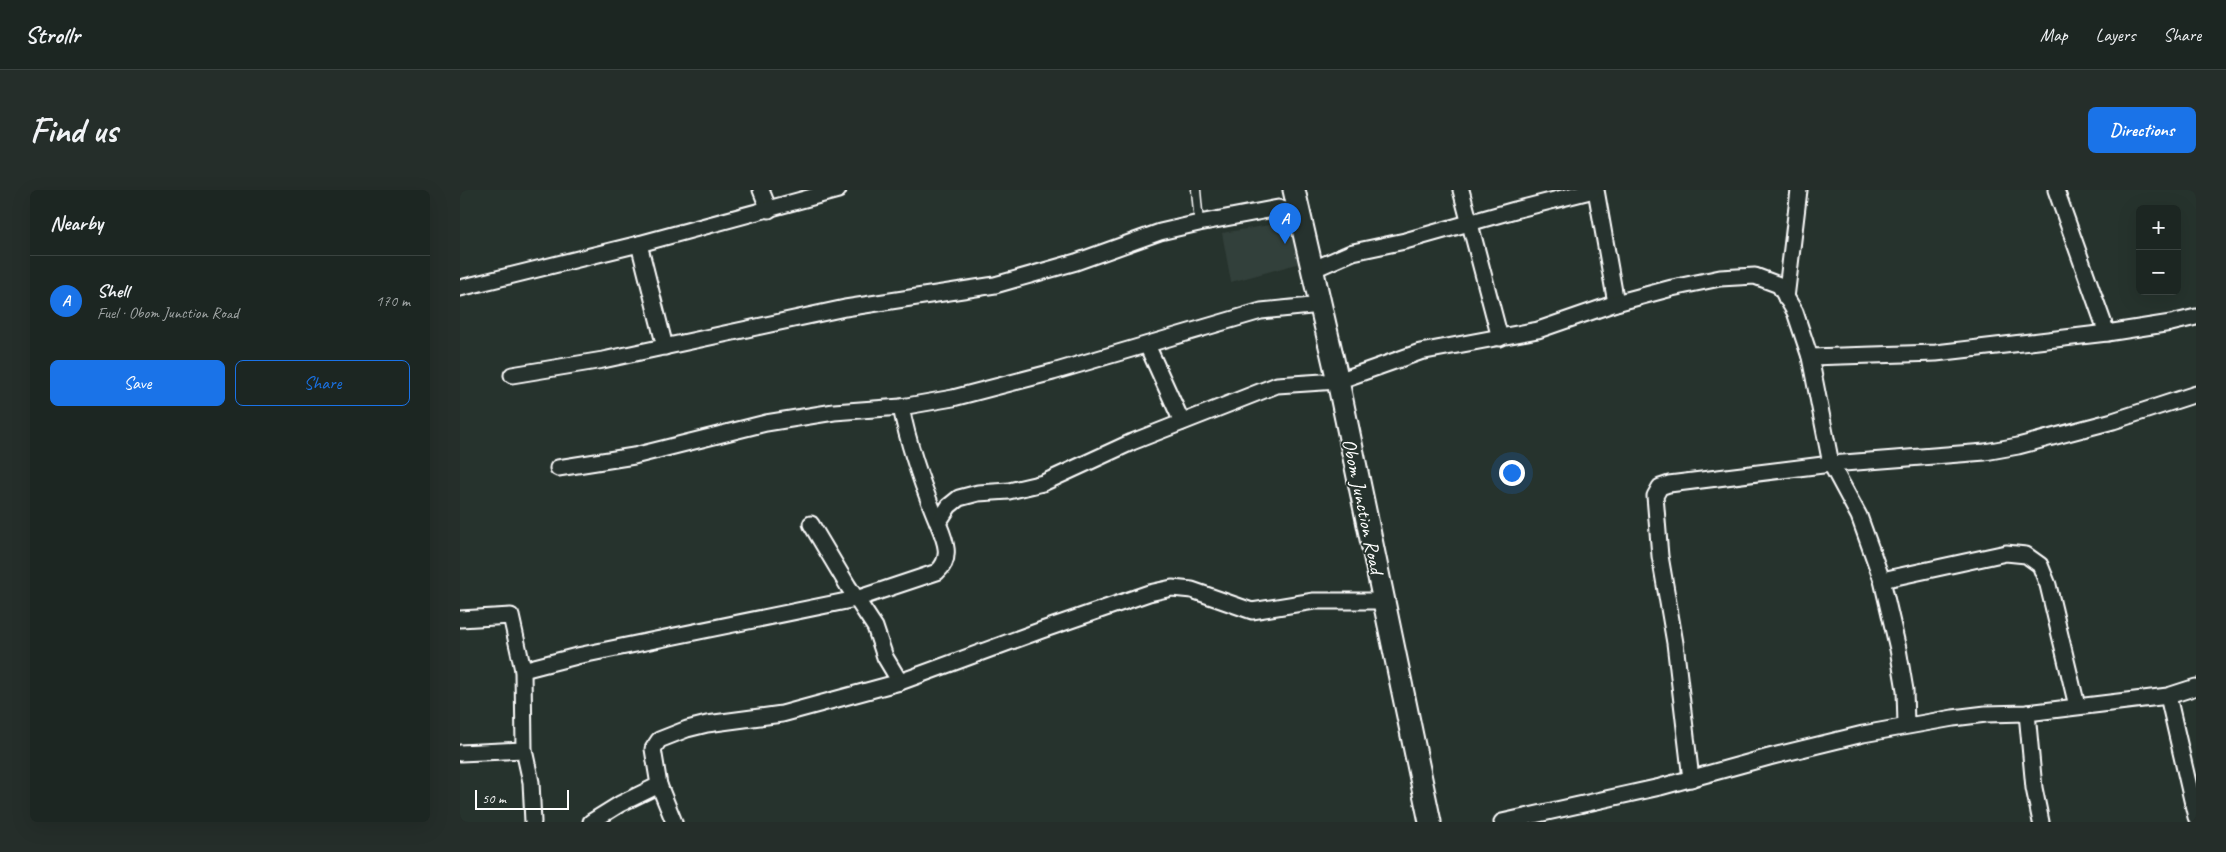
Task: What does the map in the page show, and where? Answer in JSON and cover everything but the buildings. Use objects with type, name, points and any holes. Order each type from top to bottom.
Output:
[{"type":"main road","name":"Obom Junction Road","points":[[1294,190],[1298,214],[1314,269],[1430,822]]},
{"type":"street","points":[[761,190],[769,210]]},
{"type":"street","points":[[460,288],[638,244],[838,190]]},
{"type":"street","points":[[1461,190],[1500,338]]},
{"type":"street","points":[[1314,269],[1353,252],[1405,241],[1595,190],[1616,303]]},
{"type":"street","points":[[1786,298],[1799,190]]},
{"type":"street","points":[[2056,190],[2107,333]]},
{"type":"street","points":[[512,375],[665,348],[844,308],[995,285],[1076,262],[1160,232],[1200,223],[1278,208],[1298,214]]},
{"type":"street","points":[[638,244],[665,348]]},
{"type":"street","points":[[938,523],[949,506],[959,498],[978,493],[1009,491],[1043,483],[1182,422],[1277,385],[1338,381],[1420,352],[1500,338],[1547,327],[1616,303],[1672,288],[1720,278],[1755,276],[1779,285],[1795,312],[1810,357],[1831,464],[1859,516],[1882,580],[1900,657],[1905,690],[1906,725]]},
{"type":"street","points":[[558,468],[634,456],[766,424],[834,412],[901,407],[953,398],[1261,311],[1321,306]]},
{"type":"street","points":[[1810,357],[1936,353],[2107,333],[2196,317]]},
{"type":"street","points":[[1147,344],[1182,422]]},
{"type":"street","points":[[1692,779],[1675,643],[1660,556],[1656,496],[1660,487],[1669,484],[1831,464],[1985,452],[2018,446],[2113,421],[2196,394]]},
{"type":"street","points":[[523,670],[577,656],[856,599],[937,572],[943,567],[947,546],[921,481],[907,438],[901,407]]},
{"type":"street","points":[[811,524],[875,627],[885,657],[900,682]]},
{"type":"street","points":[[1882,580],[2006,553],[2026,555],[2040,565],[2048,585],[2077,706]]},
{"type":"street","points":[[674,822],[659,785],[653,749],[658,740],[669,735],[706,724],[789,712],[900,682],[1149,593],[1172,588],[1192,590],[1252,611],[1314,601],[1383,601]]},
{"type":"street","points":[[460,619],[511,616],[523,670],[524,750],[530,782],[533,822]]},
{"type":"street","points":[[1502,822],[1692,779],[1787,752],[1906,725],[1986,714],[2027,713],[2168,696],[2196,687]]},
{"type":"street","points":[[2168,696],[2196,817]]},
{"type":"street","points":[[2027,713],[2034,788],[2041,822]]},
{"type":"street","points":[[460,753],[524,750]]},
{"type":"street","points":[[591,822],[620,804],[659,785]]},
{"type":"lane","points":[[1196,190],[1200,223]]},
{"type":"shaded area","points":[[1298,220],[1308,261],[1231,282],[1222,233]]},
{"type":"place","name":"Shell","points":[[1285,244]]}]
